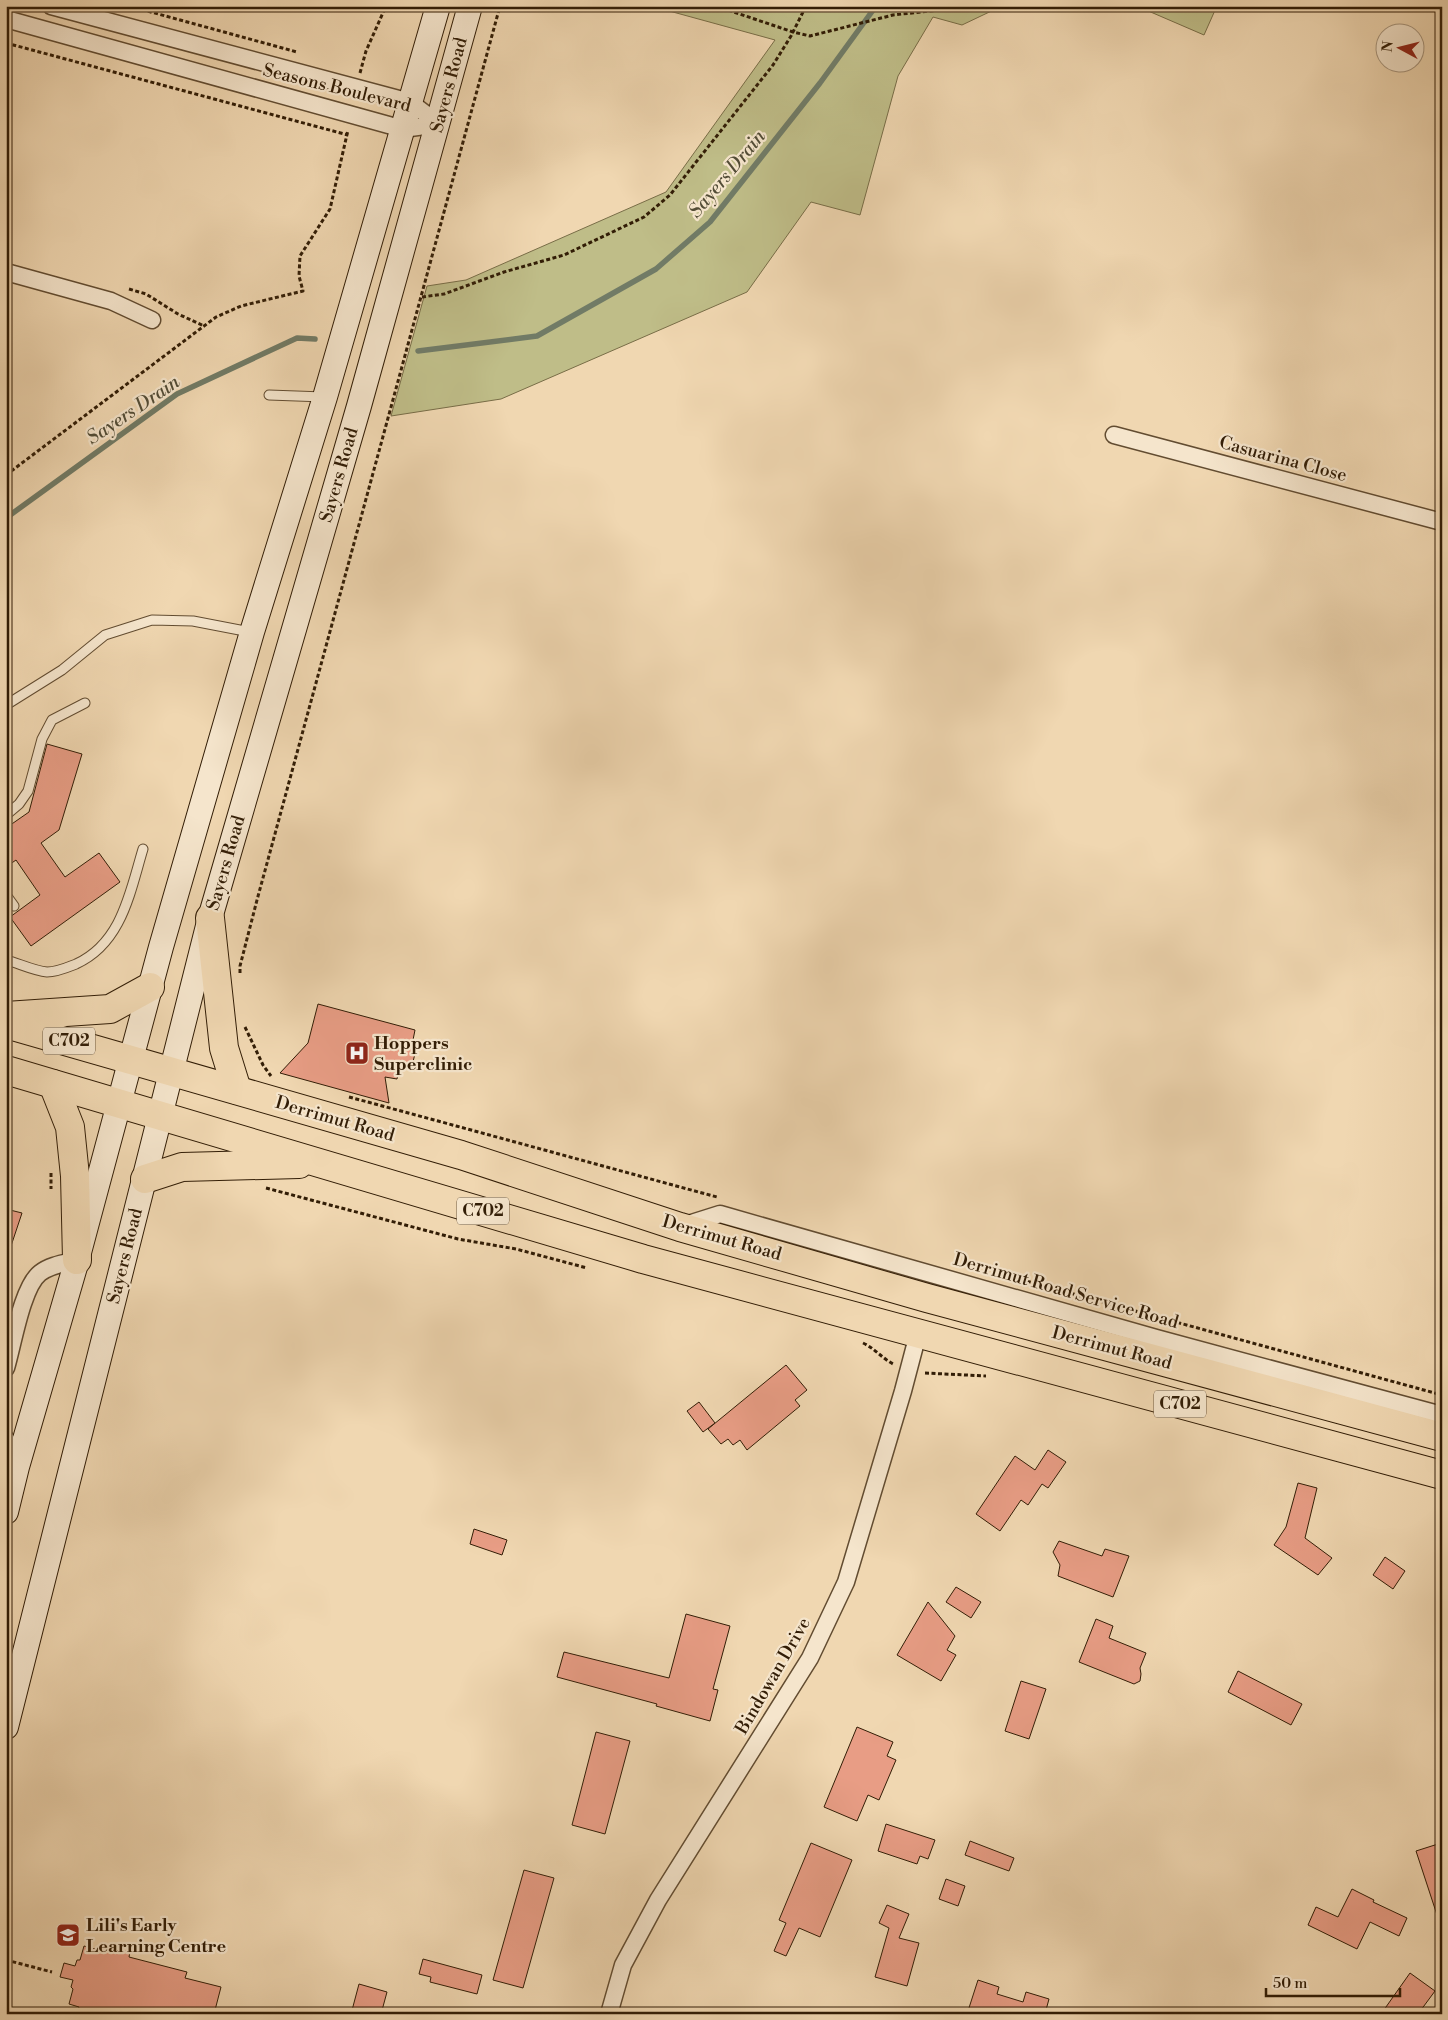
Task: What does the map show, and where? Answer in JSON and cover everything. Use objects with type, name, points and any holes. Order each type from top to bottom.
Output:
[{"type":"highway","points":[[210,918],[224,1048],[237,1090]]},
{"type":"highway","points":[[6,1016],[110,1009],[150,987]]},
{"type":"highway","name":"Derrimut Road","points":[[6,1024],[461,1156],[680,1227],[927,1298],[1442,1437]]},
{"type":"highway","name":"Derrimut Road","points":[[6,1070],[643,1259],[1442,1475]]},
{"type":"highway","points":[[53,1084],[70,1127],[75,1176],[77,1260]]},
{"type":"highway","points":[[145,1179],[182,1167],[323,1164]]},
{"type":"highway","points":[[918,1334],[927,1298]]},
{"type":"highway","points":[[1131,1353],[1131,1371],[1140,1384],[1160,1399]]},
{"type":"main road","name":"Sayers Road","points":[[6,1512],[17,1467],[77,1260],[150,987],[252,632],[325,397],[438,6]]},
{"type":"main road","name":"Sayers Road","points":[[6,1728],[210,918],[291,640],[470,6]]},
{"type":"main road","points":[[252,632],[291,640]]},
{"type":"street","name":"Seasons Boulevard","points":[[52,6],[410,102],[438,124]]},
{"type":"street","name":"Seasons Boulevard","points":[[6,19],[403,129],[438,124]]},
{"type":"street","points":[[6,272],[111,301],[152,320]]},
{"type":"street","name":"Casuarina Close","points":[[1114,435],[1442,522]]},
{"type":"street","name":"Derrimut Road Service Road","points":[[680,1227],[720,1214],[1156,1338],[1442,1415]]},
{"type":"street","points":[[6,1368],[30,1286],[39,1274],[46,1269],[77,1260]]},
{"type":"street","name":"Bindowan Drive","points":[[609,2014],[623,1965],[658,1900],[810,1658],[846,1582],[918,1334]]},
{"type":"street","points":[[1131,1353],[1156,1338]]},
{"type":"street","points":[[6,1440],[17,1467]]},
{"type":"lane","points":[[269,395],[325,397]]},
{"type":"lane","points":[[6,705],[62,670],[106,635],[152,620],[193,622],[252,632]]},
{"type":"lane","points":[[6,815],[19,804],[28,791],[42,739],[52,720],[86,703]]},
{"type":"lane","points":[[6,960],[45,972],[62,970],[81,961],[99,949],[114,931],[125,910],[143,849]]},
{"type":"lane","points":[[6,895],[14,906]]},
{"type":"path","points":[[129,6],[305,54]]},
{"type":"path","points":[[356,87],[366,51],[386,6]]},
{"type":"path","points":[[240,982],[240,966],[257,900],[500,6]]},
{"type":"path","points":[[716,6],[810,36],[893,15],[949,9],[958,6]]},
{"type":"path","points":[[422,297],[444,294],[504,272],[564,255],[644,217],[670,195],[773,65],[806,6]]},
{"type":"path","points":[[6,43],[348,135]]},
{"type":"path","points":[[351,67],[361,70]]},
{"type":"path","points":[[6,475],[216,317],[241,306],[304,291],[299,276],[300,256],[330,209],[348,135],[349,114]]},
{"type":"path","points":[[167,307],[204,326]]},
{"type":"path","points":[[243,1017],[245,1027],[255,1049]]},
{"type":"path","points":[[265,1188],[458,1240],[516,1249],[590,1269]]},
{"type":"path","points":[[854,1340],[870,1346],[879,1355],[908,1370],[933,1374],[988,1376]]},
{"type":"path","points":[[6,1960],[52,1972]]},
{"type":"shaded area","points":[[651,6],[1002,6],[962,25],[933,17],[898,76],[860,215],[811,202],[747,292],[501,399],[391,416],[427,286],[466,280],[666,192],[775,40]]},
{"type":"shaded area","points":[[1147,6],[1212,6],[1216,8],[1204,35],[1146,10]]},
{"type":"building","points":[[47,744],[82,754],[59,830],[41,843],[65,877],[99,853],[120,882],[31,946],[10,917],[40,895],[16,860],[6,867],[6,828],[29,812]]},
{"type":"building","name":"Hoppers Superclinic","points":[[318,1004],[415,1030],[413,1040],[418,1041],[412,1066],[400,1064],[397,1079],[385,1077],[389,1103],[280,1073],[308,1043]]},
{"type":"building","points":[[6,1209],[22,1213],[9,1252],[6,1252]]},
{"type":"building","points":[[786,1365],[807,1390],[795,1400],[800,1406],[747,1450],[740,1440],[733,1445],[728,1439],[721,1444],[708,1429]]},
{"type":"building","points":[[699,1402],[715,1423],[703,1432],[687,1411]]},
{"type":"building","points":[[1048,1450],[1066,1462],[1048,1488],[1042,1484],[1028,1505],[1021,1500],[1000,1531],[976,1514],[1015,1456],[1035,1470]]},
{"type":"building","points":[[1298,1483],[1317,1488],[1305,1538],[1332,1558],[1318,1575],[1274,1545],[1286,1527]]},
{"type":"building","points":[[474,1529],[507,1540],[502,1555],[470,1544]]},
{"type":"building","points":[[1059,1541],[1102,1556],[1105,1549],[1129,1556],[1113,1597],[1058,1576],[1060,1565],[1053,1552]]},
{"type":"building","points":[[1385,1557],[1405,1571],[1393,1589],[1373,1575]]},
{"type":"building","points":[[956,1587],[981,1602],[971,1618],[946,1602]]},
{"type":"building","points":[[928,1602],[955,1636],[947,1650],[956,1655],[941,1681],[897,1655]]},
{"type":"building","points":[[686,1614],[730,1626],[713,1689],[718,1690],[710,1721],[656,1706],[657,1704],[557,1677],[564,1652],[669,1678]]},
{"type":"building","points":[[1096,1619],[1113,1626],[1109,1638],[1146,1653],[1140,1668],[1140,1681],[1134,1684],[1079,1662]]},
{"type":"building","points":[[1238,1671],[1302,1704],[1291,1725],[1228,1692]]},
{"type":"building","points":[[1021,1681],[1046,1689],[1029,1739],[1005,1731]]},
{"type":"building","points":[[857,1727],[893,1742],[887,1756],[896,1760],[879,1800],[868,1795],[857,1821],[824,1807]]},
{"type":"building","points":[[596,1732],[630,1741],[605,1834],[572,1825]]},
{"type":"building","points":[[886,1824],[935,1840],[928,1859],[920,1856],[917,1864],[878,1851]]},
{"type":"building","points":[[970,1841],[1014,1858],[1009,1871],[965,1855]]},
{"type":"building","points":[[811,1843],[852,1860],[820,1937],[799,1928],[786,1956],[774,1951],[786,1923],[779,1920]]},
{"type":"building","points":[[1438,1844],[1442,1854],[1442,1921],[1439,1921],[1416,1851]]},
{"type":"building","points":[[524,1870],[554,1878],[523,1988],[493,1980]]},
{"type":"building","points":[[946,1879],[965,1886],[958,1906],[939,1899]]},
{"type":"building","points":[[1352,1889],[1374,1900],[1373,1902],[1407,1918],[1399,1936],[1370,1922],[1357,1949],[1308,1925],[1316,1907],[1338,1917]]},
{"type":"building","points":[[887,1905],[909,1914],[899,1938],[919,1943],[907,1986],[875,1977],[889,1928],[879,1923]]},
{"type":"building","points":[[101,1944],[130,1952],[129,1957],[187,1972],[185,1978],[221,1987],[214,2014],[77,2014],[79,2007],[69,2004],[73,1980],[60,1977],[64,1963],[75,1966],[77,1960],[80,1960],[84,1946],[99,1950]]},
{"type":"building","points":[[423,1959],[482,1975],[477,1994],[430,1982],[431,1977],[419,1974]]},
{"type":"building","points":[[1410,1973],[1435,1991],[1418,2014],[1381,2014]]},
{"type":"building","points":[[978,1980],[999,1987],[997,1994],[1023,2002],[1026,1992],[1049,1999],[1046,2010],[1049,2011],[1049,2014],[967,2014]]},
{"type":"building","points":[[359,1984],[387,1992],[381,2014],[351,2014]]},
{"type":"waterway","name":"Sayers Drain","points":[[418,351],[537,336],[656,269],[710,222],[820,83],[876,6]]},
{"type":"waterway","name":"Sayers Drain","points":[[6,518],[177,394],[297,338],[315,339]]},
{"type":"place","name":"Hoppers Superclinic","points":[[357,1053]]},
{"type":"place","name":"Lili's Early Learning Centre","points":[[68,1935]]}]
